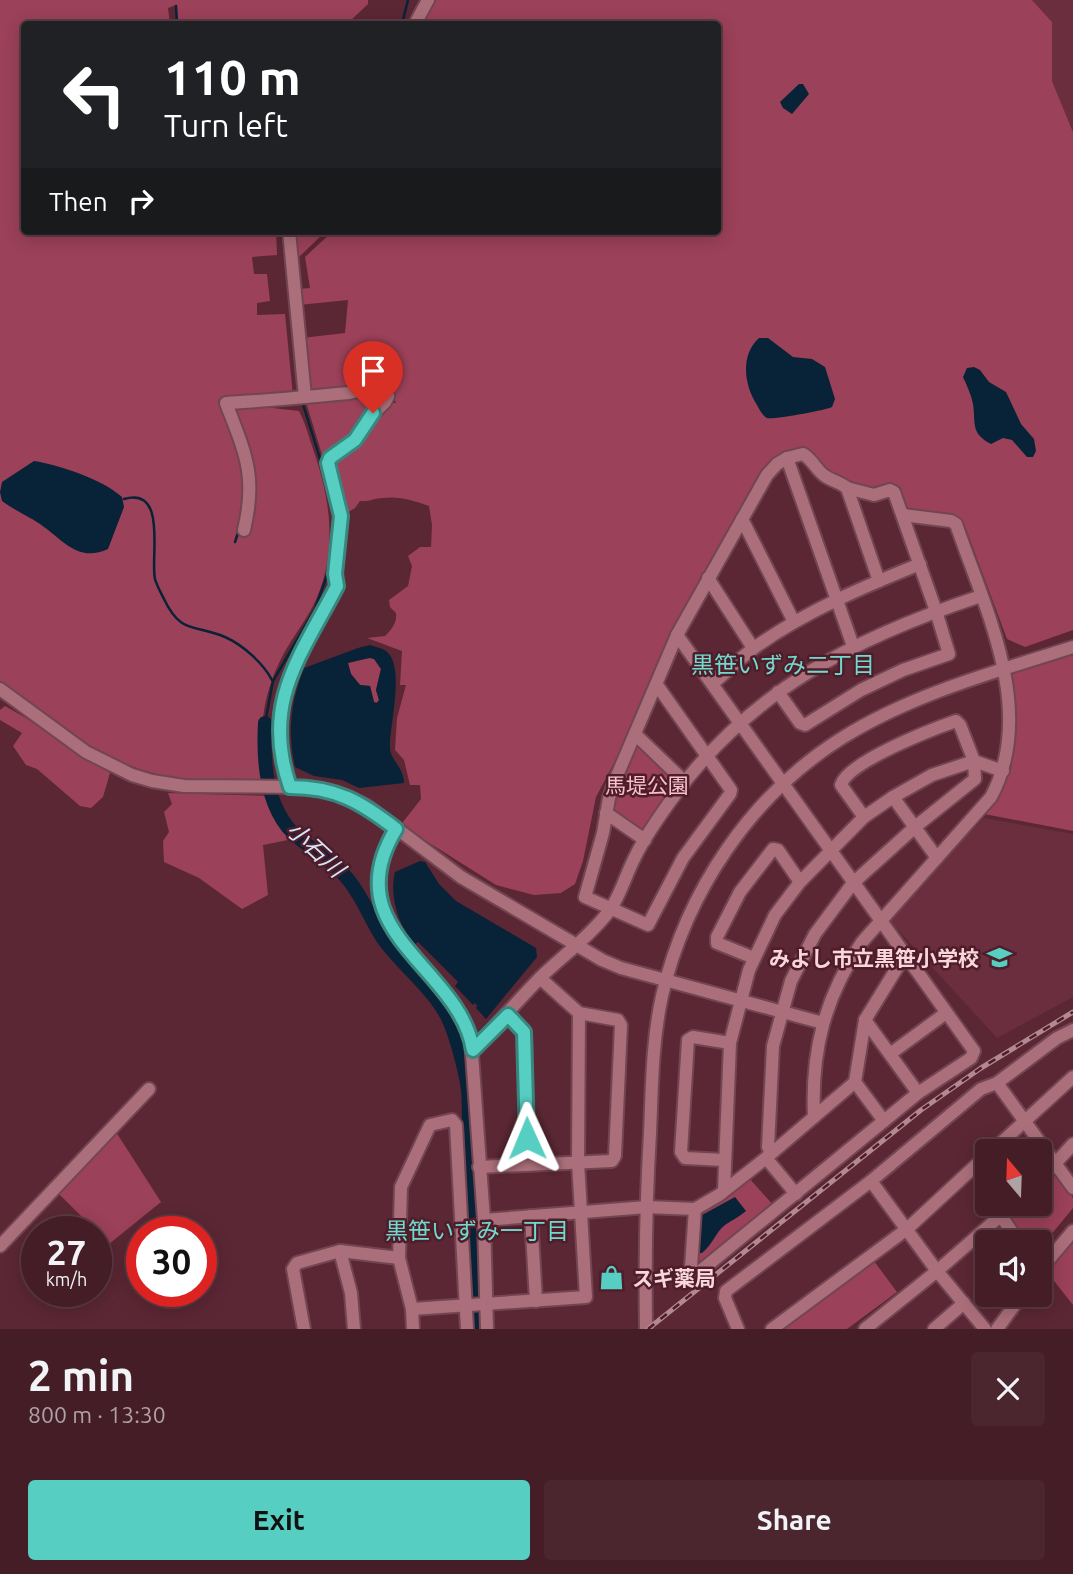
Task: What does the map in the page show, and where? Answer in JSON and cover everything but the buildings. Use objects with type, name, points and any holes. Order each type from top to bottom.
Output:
[{"type":"street","points":[[417,21],[428,0]]},
{"type":"street","points":[[289,235],[302,397]]},
{"type":"street","points":[[244,530],[250,502],[250,475],[244,450],[226,403],[285,401],[360,392],[377,386],[385,388],[388,396],[385,402],[366,421],[355,440],[330,458],[328,463],[341,516],[335,574],[337,586],[295,663],[281,706],[280,742],[283,766],[290,787]]},
{"type":"street","points":[[657,685],[730,786],[730,794],[683,858],[651,923],[644,924],[585,897],[616,778],[677,635],[767,475],[777,464],[803,454],[811,458],[824,476],[840,482],[846,488],[878,581]]},
{"type":"street","points":[[787,458],[853,646]]},
{"type":"street","points":[[778,692],[805,726],[861,690],[903,670],[949,654],[894,492],[890,490],[874,495],[846,488]]},
{"type":"street","points":[[814,1116],[815,1057],[831,995],[862,942],[991,797],[1003,771],[1010,736],[1005,669],[956,524],[951,521],[903,515]]},
{"type":"street","points":[[742,519],[794,622]]},
{"type":"street","points":[[713,684],[753,649],[794,622],[878,581],[920,565]]},
{"type":"street","points":[[708,578],[753,649]]},
{"type":"street","points":[[473,1050],[540,978],[610,909],[645,840],[685,782],[707,755],[741,723],[810,670],[853,646],[936,611],[981,596]]},
{"type":"street","points":[[677,635],[974,1051],[974,1056],[918,1093],[696,1273],[691,1267],[695,1209]]},
{"type":"street","points":[[646,1329],[644,1260],[655,1042],[666,981],[690,914],[713,870],[755,812],[785,784],[814,757],[875,719],[908,703],[1073,647]]},
{"type":"street","points":[[2,695],[86,752],[132,775],[152,781],[175,785],[290,787],[324,790],[346,796],[367,806],[461,877],[602,960],[666,981],[823,1023]]},
{"type":"street","points":[[796,1194],[769,1155],[768,1147],[772,1054],[791,981],[815,934],[853,883],[915,827],[975,779],[974,761],[956,721],[920,733],[870,760],[844,778],[841,785],[864,817]]},
{"type":"street","points":[[635,734],[685,782]]},
{"type":"street","points":[[724,1190],[723,1160],[730,1043],[754,958],[775,915],[800,882],[864,817],[893,796],[932,775],[974,761],[1003,771]]},
{"type":"street","points":[[893,796],[937,858]]},
{"type":"street","points":[[606,813],[645,840]]},
{"type":"street","points":[[396,829],[380,867],[379,891],[382,902],[407,951],[465,1021],[473,1050],[484,1220],[476,1305],[467,1329]]},
{"type":"street","points":[[754,958],[718,944],[716,940],[740,891],[773,849],[778,850],[800,882]]},
{"type":"street","points":[[484,1220],[647,1207],[695,1209],[769,1155],[855,1083],[864,1020],[905,955]]},
{"type":"street","points":[[479,1167],[612,1161],[615,1156],[621,1025],[618,1020],[579,1013],[540,978]]},
{"type":"street","points":[[412,1309],[586,1297],[578,1162],[579,1013]]},
{"type":"street","points":[[890,1054],[946,1013]]},
{"type":"street","points":[[508,1015],[524,1032],[527,1165]]},
{"type":"street","points":[[864,1020],[918,1093]]},
{"type":"street","points":[[738,1329],[724,1293],[872,1181],[977,1092],[997,1083],[1057,1038],[1073,1030]]},
{"type":"street","points":[[723,1160],[682,1156],[683,1111],[688,1040],[693,1037],[730,1043]]},
{"type":"street","points":[[1005,1139],[1073,1077]]},
{"type":"street","points":[[855,1083],[884,1121]]},
{"type":"street","points":[[997,1083],[1073,1188]]},
{"type":"street","points":[[0,1246],[149,1088]]},
{"type":"street","points":[[413,1329],[412,1309],[399,1258],[402,1182],[430,1125],[453,1120],[456,1125],[476,1305],[487,1329]]},
{"type":"street","points":[[1052,1170],[1073,1144]]},
{"type":"street","points":[[772,1329],[907,1229],[975,1166]]},
{"type":"street","points":[[872,1181],[937,1271],[985,1329]]},
{"type":"street","points":[[531,1216],[536,1301]]},
{"type":"street","points":[[865,1329],[1001,1216],[1011,1230]]},
{"type":"street","points":[[1052,1256],[1073,1231]]},
{"type":"street","points":[[304,1329],[293,1266],[297,1263],[340,1251],[399,1258]]},
{"type":"street","points":[[340,1251],[351,1293],[354,1329]]},
{"type":"street","points":[[934,1329],[964,1303]]},
{"type":"street","points":[[997,1329],[1013,1307]]},
{"type":"shaded area","points":[[1032,0],[1073,0],[1073,132],[1052,81],[1052,22]]},
{"type":"shaded area","name":"みよし市立黒笹小学校","points":[[984,818],[1073,834],[1073,997],[997,1038],[888,919]]},
{"type":"green space","points":[[0,0],[368,0],[368,4],[350,21],[178,21],[176,5],[168,8],[170,21],[21,21],[21,235],[276,235],[277,255],[252,257],[254,274],[267,274],[270,301],[257,303],[257,315],[285,314],[293,396],[218,400],[254,503],[236,408],[255,406],[299,411],[324,486],[328,506],[329,546],[321,586],[313,606],[284,654],[269,690],[262,735],[265,781],[179,780],[139,769],[90,749],[0,683]]},
{"type":"green space","points":[[429,0],[1032,0],[1052,22],[1052,81],[1073,132],[1073,630],[1025,647],[1007,639],[966,529],[959,518],[908,512],[895,485],[873,492],[827,474],[808,451],[774,461],[596,797],[583,861],[575,884],[561,893],[534,895],[496,885],[404,827],[403,822],[421,799],[420,785],[410,785],[404,760],[395,750],[397,718],[406,685],[400,685],[402,651],[367,638],[385,636],[392,628],[396,613],[390,607],[389,600],[408,586],[412,566],[408,556],[420,547],[431,547],[429,506],[401,498],[380,498],[360,501],[355,508],[342,516],[331,466],[386,403],[396,403],[386,380],[360,388],[311,392],[307,386],[302,338],[345,333],[348,300],[299,305],[297,289],[310,288],[305,257],[329,235],[721,235],[721,21],[419,21]]},
{"type":"green space","points":[[292,235],[322,235],[299,257],[294,250]]},
{"type":"green space","points":[[375,395],[380,399],[352,438],[323,458],[305,399]]},
{"type":"green space","points":[[1073,655],[1073,831],[984,814],[1011,769],[1016,726],[1012,673]]},
{"type":"green space","points":[[374,658],[381,669],[376,690],[379,700],[376,703],[370,686],[360,685],[351,674],[347,663]]},
{"type":"green space","points":[[5,706],[47,730],[110,773],[103,797],[91,808],[80,806],[37,769],[26,765],[13,746],[22,733],[0,720],[0,710]]},
{"type":"green space","name":"馬堤公園","points":[[641,745],[682,781],[643,833],[609,808],[637,746]]},
{"type":"green space","points":[[168,793],[269,796],[288,840],[263,845],[268,895],[242,909],[199,878],[164,862],[163,841],[169,832],[164,812],[172,804]]},
{"type":"green space","points":[[116,1132],[161,1202],[144,1216],[126,1216],[126,1230],[112,1242],[112,1216],[81,1216],[58,1193]]},
{"type":"green space","points":[[1052,1169],[1073,1198],[1073,1208],[1052,1233],[1052,1230],[1013,1230],[1001,1216],[1052,1216]]},
{"type":"green space","points":[[748,1177],[774,1206],[699,1265],[695,1262],[698,1212]]},
{"type":"green space","points":[[1073,1237],[1073,1305],[1052,1278],[1052,1265]]},
{"type":"green space","points":[[871,1257],[897,1292],[847,1329],[773,1329]]},
{"type":"water","points":[[799,84],[803,84],[809,94],[792,114],[783,108],[780,102]]},
{"type":"water","points":[[759,338],[768,338],[793,357],[812,359],[825,367],[835,399],[832,407],[767,418],[749,388],[746,370],[749,353]]},
{"type":"water","points":[[967,368],[980,370],[989,382],[1006,392],[1021,424],[1034,439],[1036,451],[1033,457],[1027,457],[1012,440],[1003,438],[991,444],[977,432],[972,400],[963,377]]},
{"type":"water","points":[[34,461],[80,474],[114,490],[122,497],[124,507],[108,549],[88,553],[71,548],[40,524],[2,501],[2,482]]},
{"type":"water","points":[[370,645],[386,651],[392,659],[396,682],[390,748],[402,772],[404,783],[359,788],[342,780],[314,776],[295,767],[291,741],[292,717],[304,668]],"holes":[[[374,659],[381,669],[376,690],[379,700],[377,703],[374,702],[370,686],[360,685],[351,674],[348,663]]]},
{"type":"water","points":[[420,861],[425,862],[439,884],[456,901],[536,948],[537,957],[486,1019],[475,1003],[473,1005],[455,986],[458,982],[418,942],[415,944],[409,937],[396,910],[393,890],[395,872]]},
{"type":"water","points":[[735,1197],[746,1211],[725,1225],[706,1249],[699,1253],[702,1215]]},
{"type":"waterway","name":"小石川","points":[[403,21],[408,0]]},
{"type":"waterway","points":[[176,6],[177,21]]},
{"type":"waterway","name":"小石川","points":[[282,235],[288,283]]},
{"type":"waterway","name":"小石川","points":[[302,401],[323,468]]},
{"type":"waterway","points":[[124,499],[138,498],[147,503],[152,513],[155,579],[176,618],[190,627],[225,637],[239,645],[258,661],[272,680]]},
{"type":"waterway","points":[[235,542],[239,530]]},
{"type":"waterway","name":"小石川","points":[[265,723],[273,681],[315,609],[330,567]]},
{"type":"waterway","name":"小石川","points":[[265,723],[268,781],[284,822],[352,884],[384,940],[442,1007],[454,1034],[468,1090],[478,1329]]},
{"type":"railway","points":[[648,1329],[921,1110],[981,1068],[1073,1012]]},
{"type":"place","name":"みよし市立黒笹小学校","points":[[999,958]]},
{"type":"place","name":"スギ薬局","points":[[612,1278]]},
{"type":"district","name":"黒笹いずみ二丁目","points":[[783,664]]},
{"type":"district","name":"黒笹いずみ一丁目","points":[[477,1230]]},
{"type":"route","points":[[373,413],[355,440],[330,458],[328,463],[341,516],[335,574],[337,586],[287,682],[281,706],[280,742],[283,766],[290,787],[331,791],[346,796],[367,806],[396,829],[380,867],[379,891],[382,902],[407,951],[465,1021],[473,1050],[508,1015],[524,1032],[527,1138]]}]
